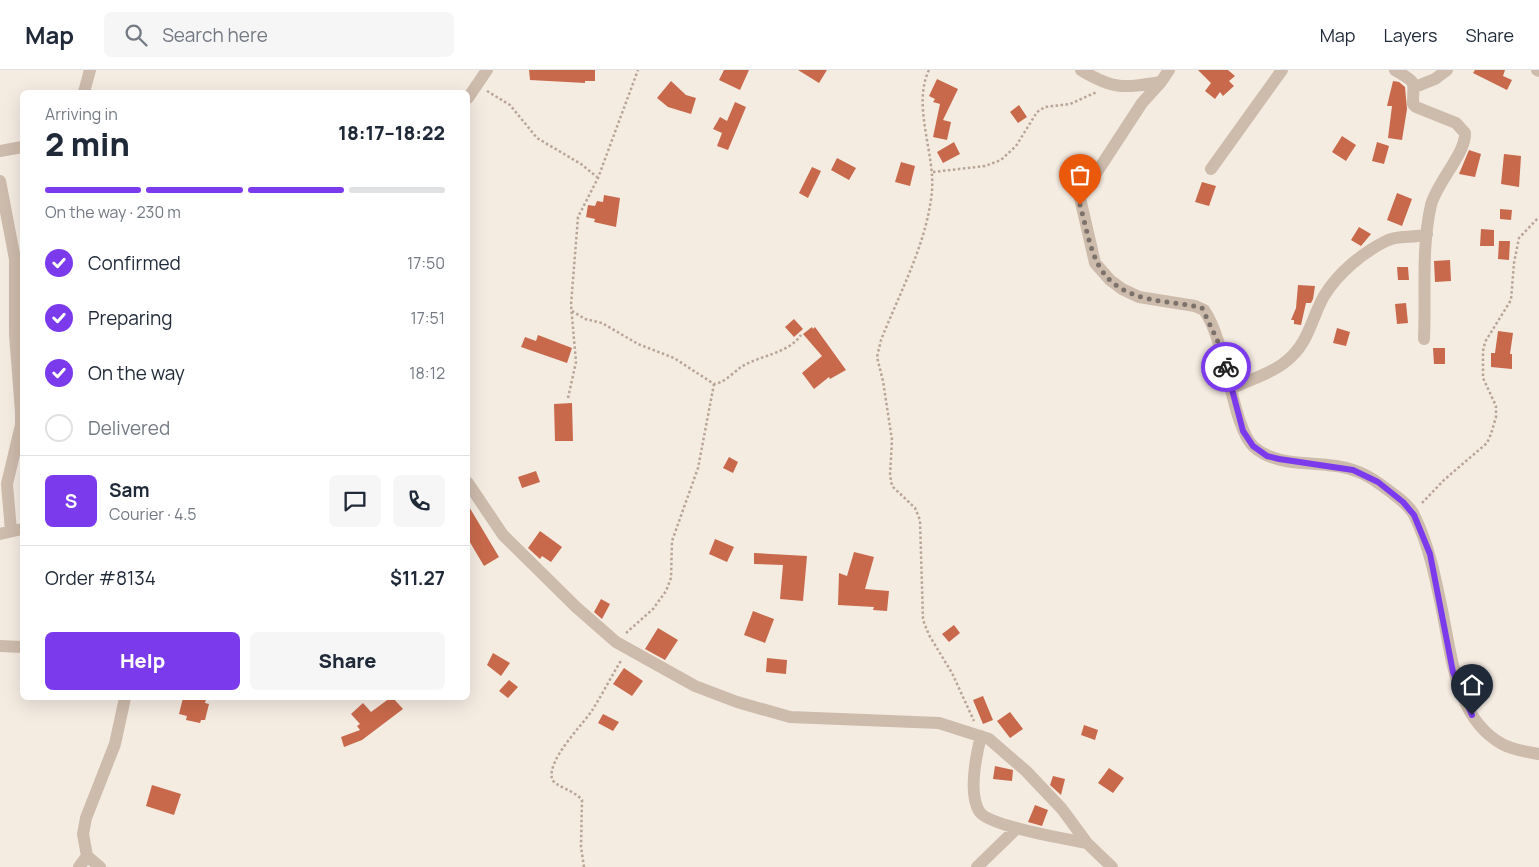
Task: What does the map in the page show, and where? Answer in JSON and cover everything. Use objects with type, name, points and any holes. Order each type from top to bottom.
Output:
[{"type":"street","points":[[85,90],[90,70]]},
{"type":"street","points":[[470,95],[486,70]]},
{"type":"street","points":[[1080,70],[1103,83],[1115,86],[1134,86],[1161,82]]},
{"type":"street","points":[[1169,70],[1142,103],[1084,189],[1080,198],[1080,205],[1095,263],[1110,280],[1122,289],[1139,297],[1195,306],[1204,310],[1220,346],[1243,431],[1253,446],[1267,456],[1353,470],[1378,482],[1403,502],[1414,515],[1430,554],[1453,672],[1472,715],[1490,736],[1504,745],[1539,754]]},
{"type":"street","points":[[1211,169],[1282,70]]},
{"type":"street","points":[[1415,87],[1435,79],[1447,70]]},
{"type":"street","points":[[1400,71],[1413,82],[1415,87],[1413,104],[1416,107],[1456,123],[1465,134],[1465,140],[1460,152],[1438,186],[1426,234],[1424,340]]},
{"type":"street","points":[[0,151],[20,147]]},
{"type":"street","points":[[0,181],[16,259],[16,334],[20,396]]},
{"type":"street","points":[[1232,388],[1275,368],[1292,357],[1302,343],[1325,296],[1340,274],[1395,237],[1426,234]]},
{"type":"street","points":[[11,532],[4,500],[20,423]]},
{"type":"street","points":[[470,486],[504,535],[576,607],[616,642],[695,686],[737,702],[790,717],[939,723],[988,739],[1026,771],[1062,809],[1087,843],[1112,867]]},
{"type":"street","points":[[0,646],[20,647]]},
{"type":"street","points":[[100,867],[87,856],[83,844],[86,818],[114,744],[125,700]]},
{"type":"street","points":[[981,736],[975,760],[974,796],[978,810],[983,817],[1017,828],[1087,843]]},
{"type":"street","points":[[978,867],[1017,828]]},
{"type":"street","points":[[78,867],[87,856]]},
{"type":"path","points":[[568,398],[576,362],[572,311],[574,247],[578,217],[598,178],[638,70]]},
{"type":"path","points":[[929,70],[922,90],[933,172],[925,231],[880,340],[877,358],[884,381],[892,440],[890,475],[892,486],[915,508],[920,520],[923,620],[929,635],[952,673],[981,736]]},
{"type":"path","points":[[476,86],[510,105],[537,138],[581,164],[598,178]]},
{"type":"path","points":[[933,172],[985,166],[1002,160],[1016,146],[1037,112],[1045,107],[1070,104],[1115,86]]},
{"type":"path","points":[[1414,515],[1419,506],[1444,480],[1487,443],[1491,434],[1496,417],[1496,406],[1483,378],[1483,351],[1485,342],[1511,300],[1514,263],[1519,238],[1539,217]]},
{"type":"path","points":[[572,311],[585,319],[602,323],[638,344],[674,358],[714,384],[720,383],[744,365],[791,346],[801,335]]},
{"type":"path","points":[[616,642],[652,609],[666,591],[671,578],[672,541],[698,468],[714,384]]},
{"type":"path","points":[[584,867],[582,800],[570,789],[557,785],[552,780],[552,771],[565,746],[594,708],[628,649]]},
{"type":"building","points":[[529,70],[595,70],[595,81],[585,81],[585,83],[530,80]]},
{"type":"building","points":[[724,70],[749,70],[740,90],[719,80]]},
{"type":"building","points":[[798,70],[827,70],[819,83]]},
{"type":"building","points":[[1198,70],[1228,70],[1235,76],[1229,81],[1234,86],[1223,96],[1220,92],[1215,99],[1205,91],[1211,83]]},
{"type":"building","points":[[1475,70],[1505,70],[1503,76],[1512,80],[1507,90],[1473,73]]},
{"type":"building","points":[[937,79],[958,89],[943,120],[951,122],[947,140],[933,137],[940,104],[933,102],[935,99],[929,96]]},
{"type":"building","points":[[671,81],[686,95],[696,98],[691,114],[668,107],[657,98]]},
{"type":"building","points":[[1393,81],[1399,82],[1405,87],[1407,109],[1402,140],[1388,138],[1392,106],[1387,106]]},
{"type":"building","points":[[735,102],[746,107],[728,150],[717,146],[722,133],[713,129],[720,117],[727,121]]},
{"type":"building","points":[[1019,105],[1027,117],[1018,123],[1010,112]]},
{"type":"building","points":[[1342,136],[1356,145],[1346,161],[1332,152]]},
{"type":"building","points":[[954,142],[960,154],[943,163],[937,152]]},
{"type":"building","points":[[1377,142],[1389,146],[1384,164],[1372,161]]},
{"type":"building","points":[[1469,150],[1481,154],[1475,177],[1459,174]]},
{"type":"building","points":[[1504,154],[1521,156],[1519,187],[1501,184]]},
{"type":"building","points":[[837,158],[856,168],[849,180],[831,170]]},
{"type":"building","points":[[901,162],[915,166],[910,186],[895,182]]},
{"type":"building","points":[[812,167],[821,171],[808,198],[799,193]]},
{"type":"building","points":[[1202,182],[1216,186],[1209,206],[1195,202]]},
{"type":"building","points":[[1397,193],[1412,199],[1402,226],[1387,220]]},
{"type":"building","points":[[604,195],[620,198],[616,227],[594,222],[595,219],[586,217],[588,205],[595,206],[597,201],[603,202]]},
{"type":"building","points":[[1500,209],[1512,210],[1511,220],[1500,219]]},
{"type":"building","points":[[1359,227],[1371,234],[1361,246],[1351,240]]},
{"type":"building","points":[[1481,229],[1494,230],[1494,246],[1480,246]]},
{"type":"building","points":[[1499,241],[1510,241],[1509,260],[1498,259]]},
{"type":"building","points":[[1450,260],[1451,281],[1435,282],[1434,261]]},
{"type":"building","points":[[1397,267],[1408,267],[1409,280],[1398,280]]},
{"type":"building","points":[[1298,285],[1315,286],[1311,303],[1306,303],[1301,325],[1294,324],[1294,320],[1291,320],[1296,308]]},
{"type":"building","points":[[1406,303],[1408,323],[1397,324],[1395,304]]},
{"type":"building","points":[[794,319],[803,329],[794,337],[785,327]]},
{"type":"building","points":[[812,327],[813,329],[815,327],[846,370],[830,379],[829,377],[814,389],[802,373],[822,356],[803,334]]},
{"type":"building","points":[[1337,328],[1350,332],[1346,346],[1333,343]]},
{"type":"building","points":[[1498,331],[1513,333],[1510,354],[1512,354],[1512,369],[1491,367],[1491,353],[1495,353]]},
{"type":"building","points":[[538,335],[572,348],[567,363],[521,347],[525,337],[536,341]]},
{"type":"building","points":[[1433,348],[1445,348],[1445,364],[1434,364]]},
{"type":"building","points":[[572,403],[573,441],[555,441],[554,404]]},
{"type":"building","points":[[729,457],[738,462],[733,473],[723,468]]},
{"type":"building","points":[[536,471],[540,482],[522,488],[518,477]]},
{"type":"building","points":[[470,508],[499,557],[484,566],[470,542]]},
{"type":"building","points":[[540,531],[562,547],[551,562],[542,556],[540,559],[528,548]]},
{"type":"building","points":[[715,539],[734,547],[727,562],[709,554]]},
{"type":"building","points":[[854,552],[874,557],[865,589],[889,591],[887,611],[873,610],[874,607],[838,605],[839,573],[847,576]]},
{"type":"building","points":[[754,553],[807,556],[803,601],[780,599],[783,565],[754,564]]},
{"type":"building","points":[[601,599],[610,604],[602,619],[594,612]]},
{"type":"building","points":[[753,611],[774,619],[765,643],[744,635]]},
{"type":"building","points":[[954,625],[960,633],[949,642],[942,634]]},
{"type":"building","points":[[658,628],[678,640],[665,660],[645,649]]},
{"type":"building","points":[[493,653],[510,663],[501,676],[487,665]]},
{"type":"building","points":[[767,658],[787,660],[786,674],[766,672]]},
{"type":"building","points":[[624,668],[643,681],[632,696],[613,684]]},
{"type":"building","points":[[509,680],[518,687],[508,698],[499,691]]},
{"type":"building","points":[[983,696],[993,720],[983,724],[973,700]]},
{"type":"building","points":[[182,700],[206,700],[205,703],[209,704],[205,720],[201,720],[200,723],[186,720],[187,716],[179,714]]},
{"type":"building","points":[[387,700],[395,700],[403,709],[362,740],[344,747],[341,737],[360,730],[357,726],[360,724],[351,714],[363,703],[371,712]]},
{"type":"building","points":[[1010,712],[1023,729],[1010,738],[997,721]]},
{"type":"building","points":[[603,714],[619,722],[613,731],[598,723]]},
{"type":"building","points":[[1084,725],[1098,730],[1095,740],[1081,735]]},
{"type":"building","points":[[995,766],[1013,770],[1012,781],[993,779]]},
{"type":"building","points":[[1109,768],[1124,778],[1113,793],[1098,783]]},
{"type":"building","points":[[1053,776],[1065,779],[1061,795],[1050,785]]},
{"type":"building","points":[[152,785],[181,794],[174,815],[146,806]]},
{"type":"building","points":[[1035,805],[1048,810],[1042,826],[1028,822]]},
{"type":"way so far","points":[[1080,205],[1095,263],[1103,273],[1122,289],[1139,297],[1202,308],[1220,346],[1226,367]]},
{"type":"route","points":[[1226,367],[1243,431],[1253,446],[1267,456],[1279,459],[1334,465],[1353,470],[1378,482],[1403,502],[1414,515],[1430,554],[1446,627],[1453,672],[1472,715]]}]
